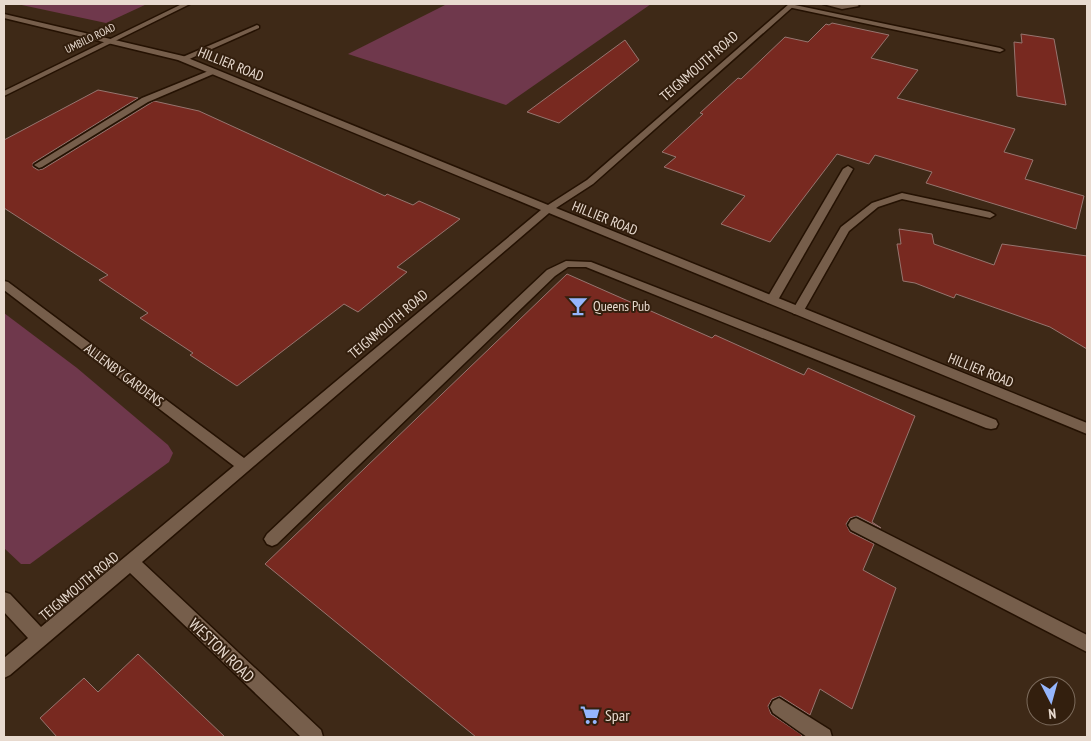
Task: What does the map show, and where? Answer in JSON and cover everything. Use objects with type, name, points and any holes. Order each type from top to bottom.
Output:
[{"type":"street","name":"UMBILO ROAD","points":[[4,94],[187,4]]},
{"type":"street","points":[[826,4],[842,8],[856,6]]},
{"type":"street","points":[[792,5],[1000,50]]},
{"type":"street","name":"TEIGNMOUTH ROAD","points":[[4,669],[548,209],[590,182],[792,5]]},
{"type":"street","name":"HILLIER ROAD","points":[[4,16],[166,53],[182,59],[1087,429]]},
{"type":"street","points":[[182,59],[257,27]]},
{"type":"street","points":[[39,165],[145,100],[214,72]]},
{"type":"street","points":[[772,300],[848,169]]},
{"type":"street","points":[[798,311],[845,229],[880,202],[902,196],[990,215]]},
{"type":"street","points":[[272,539],[551,273],[566,264],[587,264],[991,424]]},
{"type":"street","name":"ALLENBY GARDENS","points":[[4,285],[244,466]]},
{"type":"street","points":[[856,526],[1087,644]]},
{"type":"street","name":"WESTON ROAD","points":[[130,562],[314,737]]},
{"type":"street","points":[[4,600],[40,639]]},
{"type":"street","points":[[779,707],[823,737]]},
{"type":"shaded area","points":[[17,4],[147,4],[106,23]]},
{"type":"shaded area","points":[[447,4],[651,4],[506,105],[348,54]]},
{"type":"shaded area","points":[[4,313],[77,368],[168,445],[173,453],[169,462],[30,564],[21,564],[4,548]]},
{"type":"building","points":[[832,23],[889,35],[871,58],[918,70],[897,98],[1015,129],[1004,152],[1033,160],[1025,179],[1084,196],[1076,229],[926,183],[932,172],[875,155],[869,164],[837,154],[770,242],[721,224],[745,196],[664,167],[676,157],[662,152],[703,114],[700,113],[738,78],[741,79],[785,37],[808,42],[826,24]]},
{"type":"building","points":[[1021,34],[1054,39],[1066,105],[1017,96],[1014,42],[1022,43]]},
{"type":"building","points":[[625,40],[639,60],[559,123],[527,112]]},
{"type":"building","points":[[98,90],[138,98],[33,163],[33,167],[38,170],[43,169],[154,101],[199,111],[385,196],[387,194],[413,205],[419,201],[460,219],[397,267],[407,272],[358,312],[344,304],[237,386],[190,355],[193,353],[140,318],[148,313],[99,280],[108,275],[4,208],[4,140]]},
{"type":"building","points":[[899,229],[932,234],[934,244],[994,265],[1002,244],[1087,256],[1087,349],[1050,327],[956,294],[954,298],[915,283],[903,281],[897,244],[901,244]]},
{"type":"building","points":[[567,274],[712,338],[715,335],[804,375],[808,368],[915,416],[872,522],[881,528],[857,516],[850,518],[846,524],[850,532],[874,544],[863,570],[896,588],[852,709],[820,689],[810,715],[780,696],[772,699],[768,706],[771,714],[802,735],[801,737],[476,737],[265,564]]},
{"type":"building","points":[[138,654],[225,737],[57,737],[40,718],[84,678],[98,692]]},
{"type":"place","name":"Queens Pub","points":[[578,306]]},
{"type":"place","name":"Spar","points":[[590,715]]}]
